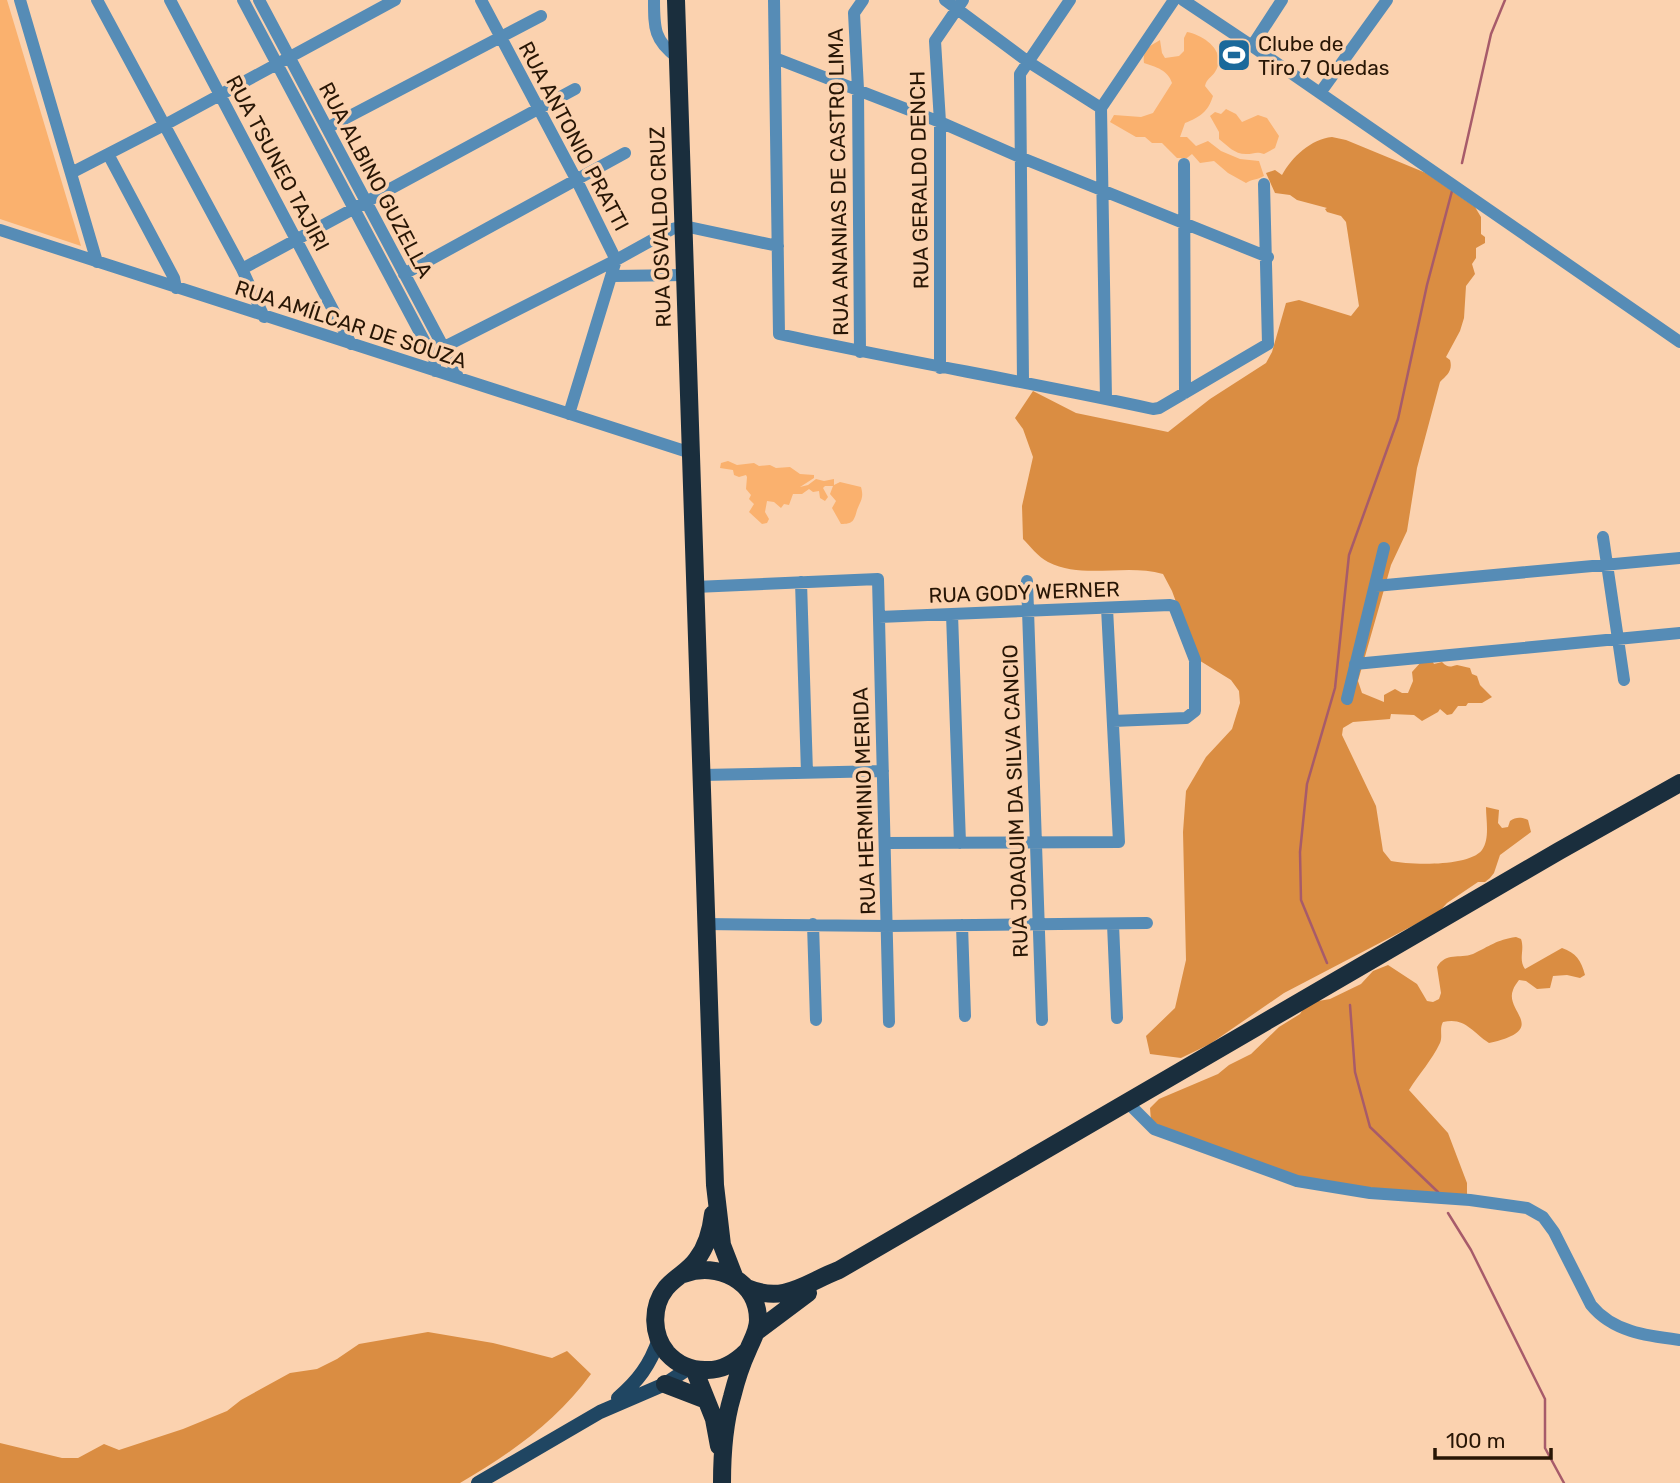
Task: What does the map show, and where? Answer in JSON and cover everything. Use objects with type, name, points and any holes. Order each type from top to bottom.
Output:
[{"type":"highway","name":"RUA OSVALDO CRUZ","points":[[676,0],[715,1185]]},
{"type":"highway","points":[[681,1276],[693,1270],[721,1271],[761,1294],[781,1294],[794,1291],[839,1270],[1680,783]]},
{"type":"highway","points":[[715,1185],[708,1240],[696,1261],[665,1289],[656,1308],[656,1329],[659,1339],[673,1358],[691,1368],[708,1371],[723,1368],[747,1351]]},
{"type":"highway","points":[[715,1185],[722,1245],[740,1282],[755,1304],[756,1332]]},
{"type":"highway","points":[[722,1483],[722,1460],[732,1398],[756,1332],[839,1270]]},
{"type":"highway","points":[[691,1368],[713,1419],[722,1460]]},
{"type":"highway","points":[[665,1384],[705,1399]]},
{"type":"main road","points":[[600,1412],[640,1377],[648,1367],[659,1339]]},
{"type":"main road","points":[[478,1483],[600,1412],[665,1384],[691,1368]]},
{"type":"street","points":[[20,0],[97,262]]},
{"type":"street","points":[[97,0],[242,269],[264,317]]},
{"type":"street","name":"RUA TSUNEO TAJIRI","points":[[170,0],[351,344]]},
{"type":"street","name":"RUA ALBINO GUZELLA","points":[[243,0],[327,128],[435,361],[435,371]]},
{"type":"street","name":"RUA ALBINO GUZELLA","points":[[259,0],[284,61],[361,205],[404,274],[458,378]]},
{"type":"street","points":[[71,173],[395,0]]},
{"type":"street","name":"RUA ANTONIO PRATTI","points":[[481,0],[616,260],[569,414]]},
{"type":"street","points":[[654,0],[654,25],[662,47],[678,58]]},
{"type":"street","points":[[774,0],[779,334],[1153,409],[1268,344],[1268,257],[1264,184]]},
{"type":"street","name":"RUA ANANIAS DE CASTRO LIMA","points":[[860,352],[858,89],[854,13],[863,0]]},
{"type":"street","points":[[945,0],[960,4],[1027,61],[1101,108]]},
{"type":"street","points":[[1023,381],[1020,74],[1070,0]]},
{"type":"street","points":[[1106,399],[1101,108],[1174,0]]},
{"type":"street","points":[[1183,0],[1680,342]]},
{"type":"street","points":[[1252,46],[1282,0]]},
{"type":"street","points":[[1320,93],[1387,0]]},
{"type":"street","name":"RUA GERALDO DENCH","points":[[940,368],[940,122],[935,41],[960,4]]},
{"type":"street","points":[[327,128],[541,16]]},
{"type":"street","points":[[775,58],[940,122],[1268,257]]},
{"type":"street","points":[[242,269],[575,89]]},
{"type":"street","points":[[404,274],[625,153]]},
{"type":"street","points":[[108,154],[174,278],[176,288]]},
{"type":"street","points":[[1184,164],[1185,393]]},
{"type":"street","points":[[444,347],[672,229],[684,226],[778,246]]},
{"type":"street","name":"RUA AMÍLCAR DE SOUZA","points":[[0,230],[691,453]]},
{"type":"street","points":[[613,276],[685,275]]},
{"type":"street","points":[[1603,537],[1624,680]]},
{"type":"street","points":[[1347,699],[1384,548]]},
{"type":"street","points":[[1375,586],[1680,558]]},
{"type":"street","name":"RUA HERMINIO MERIDA","points":[[801,582],[878,579],[890,1022]]},
{"type":"street","name":"RUA JOAQUIM DA SILVA CANCIO","points":[[1027,580],[1042,1020]]},
{"type":"street","points":[[695,586],[801,582],[807,773]]},
{"type":"street","name":"RUA GODY WERNER","points":[[879,617],[1170,605],[1176,610],[1195,660],[1195,711],[1186,718],[1113,722]]},
{"type":"street","points":[[885,843],[1119,842],[1107,608]]},
{"type":"street","points":[[952,614],[960,843]]},
{"type":"street","points":[[1355,664],[1680,633]]},
{"type":"street","points":[[702,775],[883,771]]},
{"type":"street","points":[[705,925],[1147,923]]},
{"type":"street","points":[[813,924],[816,1020]]},
{"type":"street","points":[[1113,924],[1116,1018]]},
{"type":"street","points":[[962,925],[965,1016]]},
{"type":"street","points":[[1128,1103],[1154,1129],[1297,1181],[1370,1193],[1469,1200],[1527,1208],[1542,1217],[1553,1232],[1591,1305],[1599,1315],[1627,1331],[1680,1340]]},
{"type":"shaded area","points":[[0,0],[7,0],[81,246],[0,219]]},
{"type":"shaded area","points":[[1187,32],[1212,46],[1216,51],[1218,65],[1205,86],[1213,96],[1209,106],[1199,116],[1185,123],[1180,137],[1187,137],[1196,146],[1208,141],[1221,151],[1240,159],[1259,161],[1264,176],[1246,183],[1214,161],[1200,163],[1192,154],[1187,158],[1177,158],[1162,143],[1152,143],[1145,137],[1136,137],[1110,122],[1114,115],[1141,117],[1153,113],[1172,83],[1165,72],[1144,63],[1146,51],[1160,40],[1165,58],[1179,56],[1184,51]]},
{"type":"shaded area","points":[[1226,109],[1236,114],[1242,122],[1258,115],[1267,118],[1279,136],[1275,148],[1264,154],[1246,154],[1228,147],[1219,139],[1219,132],[1210,116],[1215,112],[1221,114]]},
{"type":"shaded area","points":[[1332,137],[1346,140],[1426,173],[1475,207],[1481,217],[1481,234],[1485,237],[1485,243],[1476,248],[1476,258],[1472,264],[1475,274],[1466,286],[1464,318],[1460,331],[1446,357],[1450,360],[1451,367],[1440,382],[1417,468],[1407,531],[1391,565],[1358,681],[1362,693],[1384,702],[1384,695],[1395,689],[1408,693],[1413,681],[1412,672],[1421,662],[1431,659],[1434,664],[1442,662],[1449,666],[1470,668],[1480,685],[1492,697],[1482,703],[1458,706],[1452,714],[1447,715],[1440,709],[1422,721],[1414,715],[1391,714],[1390,719],[1353,722],[1343,728],[1342,735],[1376,806],[1383,851],[1391,861],[1439,863],[1475,856],[1482,850],[1486,840],[1486,807],[1499,810],[1498,823],[1502,828],[1508,827],[1510,821],[1521,818],[1528,820],[1531,832],[1500,855],[1490,878],[1485,882],[1478,882],[1447,903],[1439,912],[1284,993],[1210,1044],[1181,1058],[1150,1054],[1146,1036],[1175,1008],[1186,960],[1183,832],[1186,791],[1206,757],[1232,729],[1240,703],[1239,691],[1231,680],[1197,659],[1163,574],[1062,567],[1044,560],[1023,539],[1022,506],[1033,457],[1023,429],[1015,418],[1033,391],[1076,413],[1168,432],[1210,399],[1266,363],[1272,352],[1286,303],[1299,300],[1351,316],[1359,306],[1346,222],[1341,216],[1327,212],[1327,208],[1297,200],[1290,195],[1275,193],[1266,173],[1275,170],[1282,175],[1303,150],[1317,141]]},
{"type":"shaded area","points":[[728,461],[737,465],[754,463],[776,468],[790,467],[800,474],[814,475],[814,478],[800,487],[816,479],[834,479],[834,485],[840,482],[861,487],[862,499],[852,521],[841,524],[832,508],[836,501],[830,494],[833,486],[823,488],[828,497],[825,501],[820,498],[819,491],[813,492],[809,489],[802,494],[793,494],[789,505],[784,504],[781,508],[774,502],[767,501],[765,512],[769,519],[762,524],[749,512],[754,504],[746,489],[746,475],[739,477],[734,475],[733,470],[720,468],[721,463]]},
{"type":"shaded area","points":[[1516,937],[1521,939],[1525,969],[1562,948],[1577,958],[1585,975],[1580,978],[1553,976],[1550,988],[1537,989],[1526,981],[1519,980],[1513,989],[1512,998],[1521,1026],[1518,1032],[1507,1038],[1489,1043],[1462,1023],[1443,1022],[1440,1043],[1409,1090],[1448,1133],[1467,1183],[1467,1195],[1455,1197],[1308,1181],[1198,1144],[1151,1121],[1150,1108],[1159,1099],[1218,1074],[1251,1054],[1279,1027],[1300,1014],[1307,1003],[1330,999],[1361,984],[1373,971],[1388,965],[1417,984],[1427,1001],[1433,1002],[1439,999],[1441,993],[1437,967],[1444,959],[1473,954]]},
{"type":"shaded area","points":[[428,1332],[493,1343],[552,1358],[567,1351],[591,1374],[548,1422],[497,1460],[460,1483],[0,1483],[0,1443],[62,1458],[78,1458],[104,1444],[119,1450],[227,1411],[241,1400],[290,1373],[317,1369],[359,1344]]},
{"type":"waterway","points":[[1462,163],[1491,34],[1505,0]]},
{"type":"waterway","points":[[1327,963],[1301,900],[1300,852],[1307,784],[1335,688],[1349,555],[1398,419],[1427,285],[1452,191]]},
{"type":"waterway","points":[[1350,1005],[1355,1072],[1370,1127],[1438,1192]]},
{"type":"waterway","points":[[1448,1213],[1471,1250],[1545,1399],[1545,1448],[1564,1483]]},
{"type":"place","name":"Clube de Tiro 7 Quedas","points":[[1234,55]]}]
